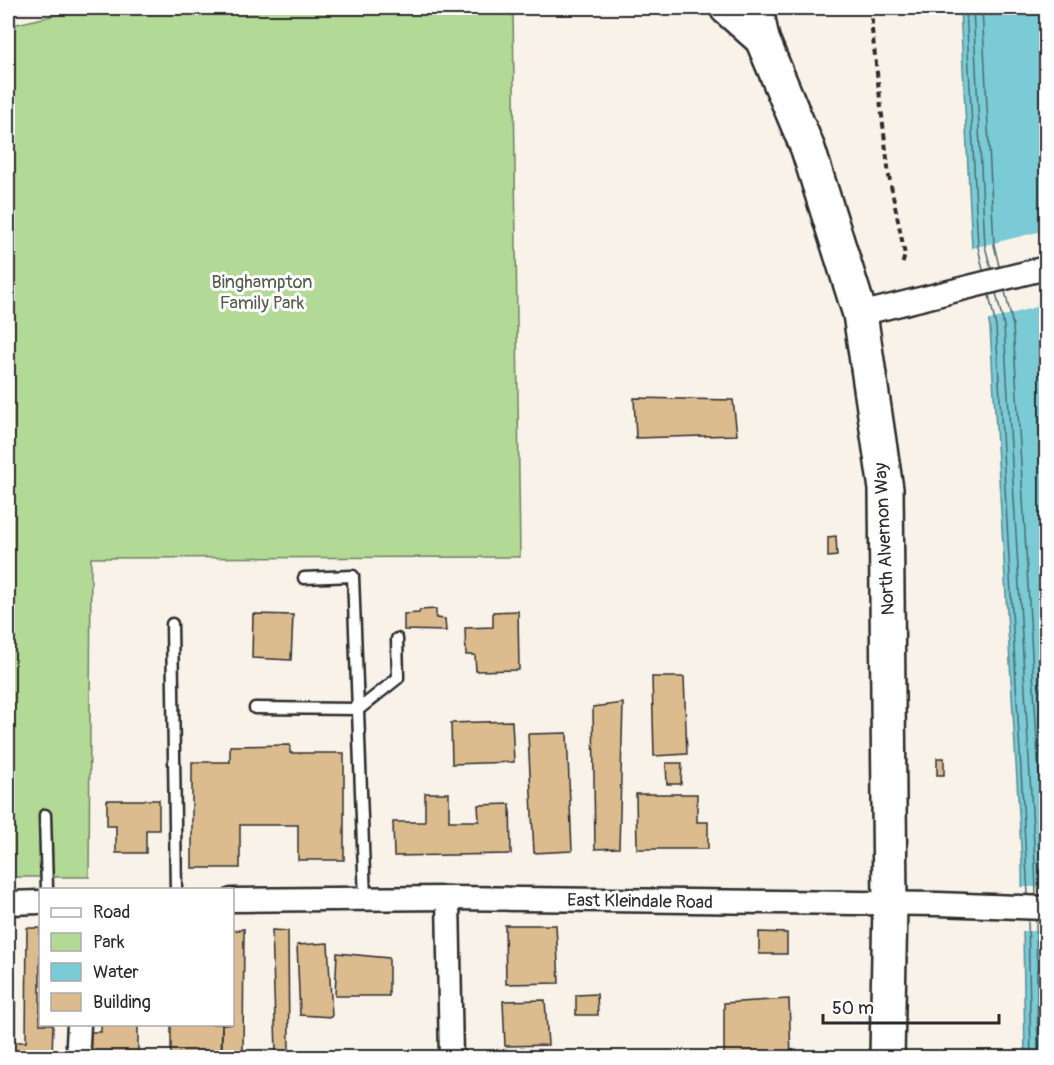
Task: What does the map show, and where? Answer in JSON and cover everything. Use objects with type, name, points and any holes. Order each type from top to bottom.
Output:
[{"type":"main road","name":"North Alvernon Way","points":[[727,8],[759,23],[808,149],[860,314],[886,489],[890,904],[887,1058]]},
{"type":"street","points":[[860,314],[1047,268]]},
{"type":"street","points":[[448,898],[451,1058]]},
{"type":"street","name":"East Kleindale Road","points":[[234,900],[448,898],[1047,908]]},
{"type":"street","points":[[8,903],[39,903]]},
{"type":"street","points":[[79,1026],[78,1044],[81,1058]]},
{"type":"lane","points":[[304,578],[353,576],[365,899]]},
{"type":"lane","points":[[172,624],[176,888]]},
{"type":"lane","points":[[255,708],[359,709],[398,678],[397,639]]},
{"type":"lane","points":[[45,815],[46,888]]},
{"type":"path","points":[[872,8],[872,30],[889,176],[905,255],[902,265]]},
{"type":"green space","name":"Binghampton Family Park","points":[[87,8],[513,8],[520,557],[91,558],[89,877],[8,877],[8,26]]},
{"type":"water","points":[[960,8],[1046,8],[1046,1057],[1025,1057],[1022,864],[990,327],[972,248]]},
{"type":"pier","points":[[1046,230],[1046,304],[986,321],[969,249]]},
{"type":"pier","points":[[1020,887],[1046,887],[1046,931],[1020,931]]},
{"type":"building","points":[[634,398],[733,400],[737,435],[636,438]]},
{"type":"building","points":[[836,536],[837,556],[828,557],[828,537]]},
{"type":"building","points":[[436,609],[436,618],[445,619],[446,631],[404,630],[404,614]]},
{"type":"building","points":[[518,611],[519,670],[476,671],[475,655],[466,655],[465,628],[493,627],[493,612]]},
{"type":"building","points":[[253,614],[293,615],[291,660],[252,658]]},
{"type":"building","points":[[652,677],[684,677],[687,754],[654,756]]},
{"type":"building","points":[[623,703],[619,848],[595,849],[593,707]]},
{"type":"building","points":[[512,721],[514,762],[452,764],[451,723]]},
{"type":"building","points":[[567,733],[572,851],[534,853],[528,734]]},
{"type":"building","points":[[290,745],[290,753],[344,753],[344,860],[298,860],[298,825],[240,825],[240,868],[192,868],[192,762],[230,762],[230,746]]},
{"type":"building","points":[[937,758],[944,758],[944,775],[937,775]]},
{"type":"building","points":[[666,763],[682,763],[681,784],[667,784]]},
{"type":"building","points":[[425,793],[449,793],[449,821],[479,821],[478,805],[510,804],[511,854],[394,856],[393,822],[425,822]]},
{"type":"building","points":[[636,794],[697,794],[697,822],[708,822],[708,849],[637,849]]},
{"type":"building","points":[[107,800],[159,800],[159,830],[146,830],[146,853],[116,853],[116,826],[107,826]]},
{"type":"building","points":[[505,925],[556,925],[559,983],[506,984]]},
{"type":"building","points":[[27,928],[39,928],[39,1026],[53,1026],[52,1058],[8,1058],[8,1042],[26,1042]]},
{"type":"building","points":[[244,929],[243,1052],[222,1053],[222,1026],[234,1026],[234,931]]},
{"type":"building","points":[[272,930],[288,931],[289,1052],[276,1052]]},
{"type":"building","points":[[759,932],[787,933],[787,954],[759,954]]},
{"type":"building","points":[[328,943],[332,1017],[300,1015],[297,945]]},
{"type":"building","points":[[337,953],[389,958],[389,996],[335,996]]},
{"type":"building","points":[[597,994],[598,1015],[576,1015],[576,995]]},
{"type":"building","points":[[8,996],[15,996],[15,1033],[8,1034]]},
{"type":"building","points":[[789,999],[791,1058],[724,1058],[724,1003]]},
{"type":"building","points":[[545,1000],[548,1045],[505,1046],[503,1001]]},
{"type":"building","points":[[101,1026],[138,1026],[138,1058],[90,1058],[90,1032],[101,1032]]},
{"type":"building","points":[[171,1026],[222,1026],[221,1057],[171,1056]]}]
